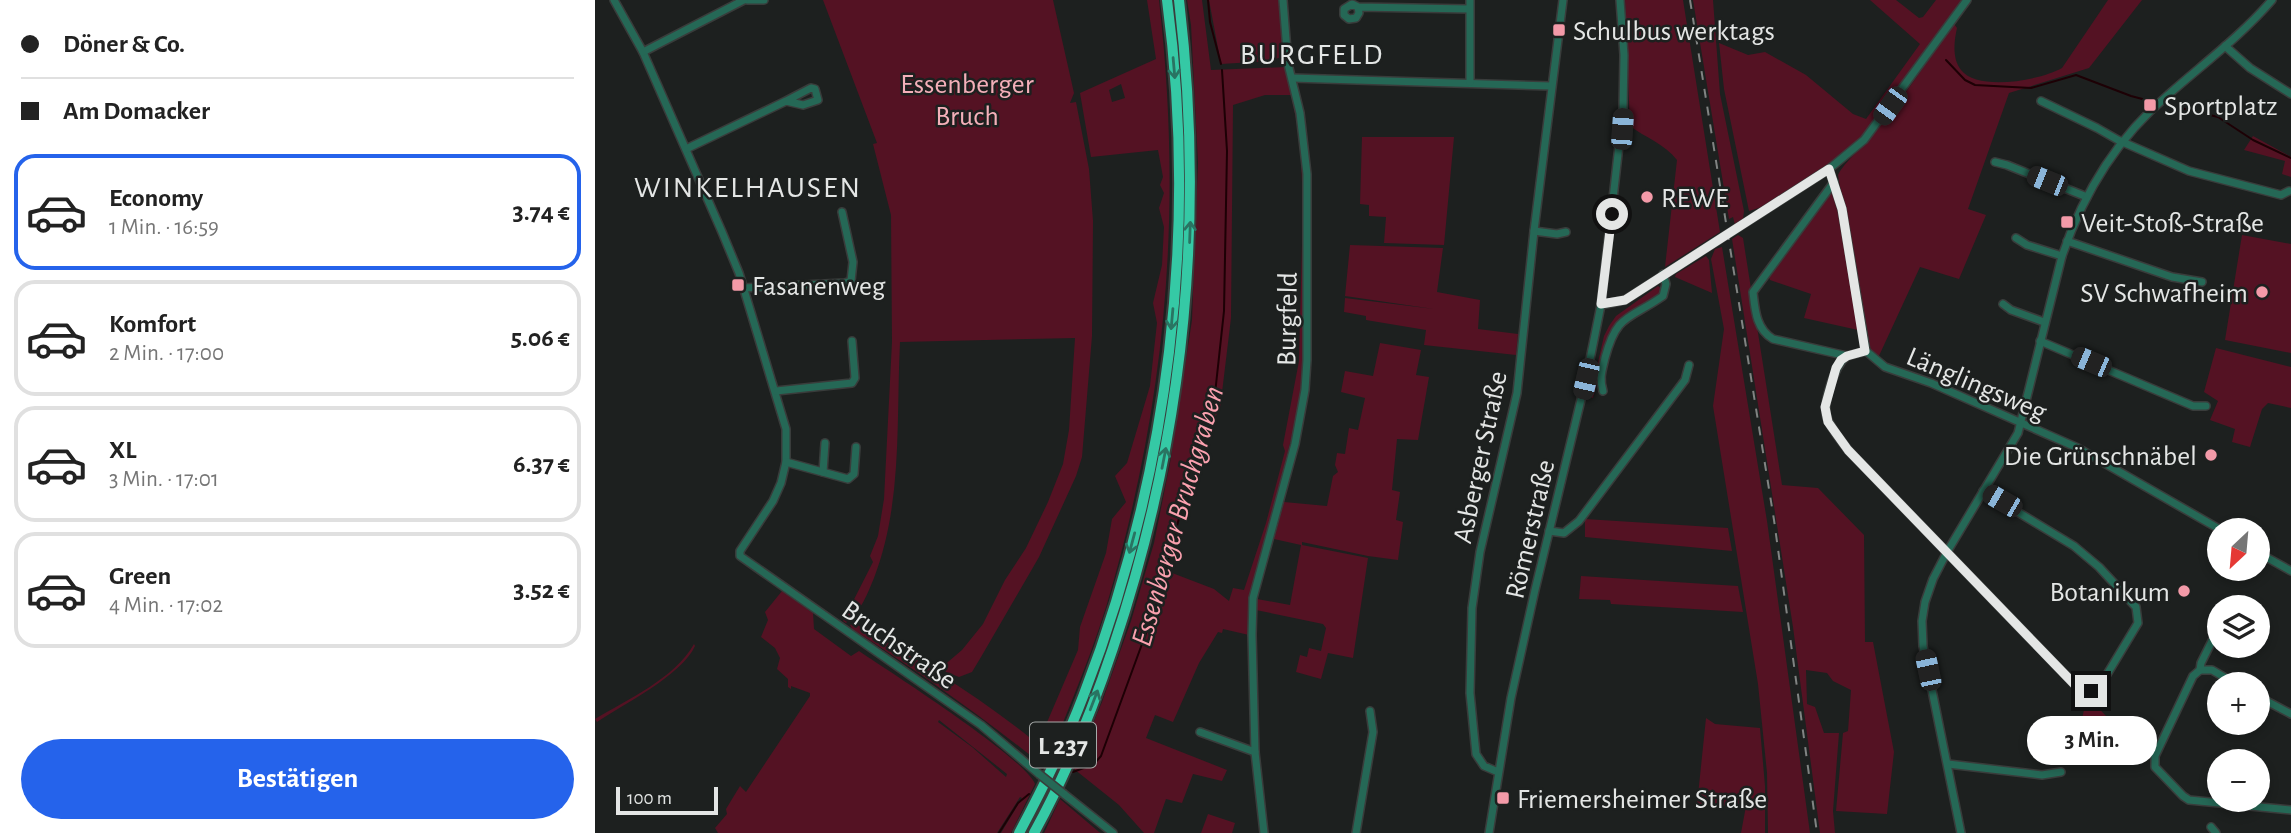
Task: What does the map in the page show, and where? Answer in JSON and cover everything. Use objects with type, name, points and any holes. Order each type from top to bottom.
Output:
[{"type":"highway","name":"L 237","points":[[1019,833],[1063,744],[1116,603],[1139,518],[1158,424],[1172,327],[1179,201],[1175,80],[1167,0]]},
{"type":"highway","name":"L 237","points":[[1034,833],[1087,718],[1122,621],[1156,497],[1172,416],[1184,323],[1191,217],[1188,100],[1179,0]]},
{"type":"street","points":[[614,0],[643,52],[720,226],[776,391],[786,429],[786,463],[848,479],[852,477],[856,447]]},
{"type":"street","points":[[643,52],[745,0],[764,0]]},
{"type":"street","name":"Burgfeld","points":[[1264,833],[1255,752],[1252,635],[1254,598],[1295,444],[1305,390],[1307,360],[1307,174],[1304,136],[1288,64],[1283,0]]},
{"type":"street","name":"Asberger Straße","points":[[1498,772],[1484,766],[1477,759],[1470,693],[1470,641],[1475,587],[1517,393],[1563,0]]},
{"type":"street","name":"Römerstraße","points":[[1489,833],[1511,698],[1601,304],[1623,110],[1625,55],[1620,0]]},
{"type":"street","points":[[1601,304],[1625,300],[1829,169],[1864,140],[1967,0]]},
{"type":"street","points":[[1961,833],[1922,634],[1927,594],[1947,552],[2018,433],[2062,256],[2087,197],[2123,142],[2167,95],[2225,46],[2272,0]]},
{"type":"street","points":[[1358,7],[1470,4],[1470,82]]},
{"type":"street","points":[[2225,46],[2250,68],[2291,94]]},
{"type":"street","points":[[1292,78],[1551,86]]},
{"type":"street","points":[[686,149],[786,101]]},
{"type":"street","points":[[2041,101],[2123,142],[2198,174],[2281,195],[2289,191]]},
{"type":"street","points":[[1995,162],[2087,197]]},
{"type":"street","name":"Länglingsweg","points":[[1829,169],[1842,209],[1865,351],[1885,368],[1931,383],[2089,454],[2207,522]]},
{"type":"street","name":"Länglingsweg","points":[[1834,182],[1753,292],[1759,325],[1765,334],[1773,339],[1847,356],[1865,351]]},
{"type":"street","points":[[743,288],[851,281],[853,262],[842,212]]},
{"type":"street","points":[[1534,231],[1557,234],[1566,232]]},
{"type":"street","points":[[2016,238],[2027,245],[2062,256]]},
{"type":"street","points":[[2067,241],[2172,277],[2202,282]]},
{"type":"street","points":[[1603,391],[1600,380],[1611,336],[1623,320],[1663,296],[1666,284],[1663,275]]},
{"type":"street","points":[[2003,303],[2011,310],[2044,322]]},
{"type":"street","points":[[776,391],[852,383],[855,378],[852,341]]},
{"type":"street","points":[[2040,341],[2193,406],[2206,406]]},
{"type":"street","points":[[1847,356],[1836,368],[1825,407],[1828,422],[1848,450],[2077,687],[2086,691],[2100,687],[2138,623],[2136,607],[2099,567],[2074,546],[1983,491]]},
{"type":"street","points":[[1549,531],[1564,533],[1579,521],[1685,380],[1689,365]]},
{"type":"street","points":[[823,472],[825,443]]},
{"type":"street","name":"Bruchstraße","points":[[786,463],[773,501],[740,551],[740,556],[981,725],[1114,833]]},
{"type":"street","points":[[2270,559],[2291,571]]},
{"type":"street","points":[[2200,670],[2207,651]]},
{"type":"street","points":[[2216,672],[2200,670],[2193,676],[2155,757],[2155,767],[2189,800],[2291,810]]},
{"type":"street","points":[[2270,703],[2291,714]]},
{"type":"street","points":[[1356,833],[1373,732],[1370,711]]},
{"type":"street","points":[[1200,732],[1255,752]]},
{"type":"street","points":[[1948,764],[2042,775],[2061,772]]},
{"type":"green space","name":"Essenberger Bruch","points":[[823,0],[1053,0],[1074,93],[1070,103],[1076,102],[1089,169],[1093,221],[1092,336],[1082,457],[1039,557],[972,672],[959,677],[946,672],[942,667],[962,650],[983,624],[1005,580],[1026,548],[1063,464],[1069,430],[1075,338],[900,342],[896,461],[890,520],[866,597],[851,618],[846,623],[843,621],[873,562],[870,556],[878,536],[884,499],[892,342],[891,215],[873,144],[877,143]]},
{"type":"green space","points":[[1147,0],[1159,0],[1169,149],[1169,222],[1158,366],[1147,438],[1113,583],[1090,653],[1045,767],[850,625],[854,623],[944,677],[1029,737],[1036,738],[1042,734],[1078,650],[1080,627],[1106,553],[1112,519],[1126,502],[1115,476],[1127,463],[1150,386],[1157,323],[1153,303],[1162,265],[1164,227],[1159,208],[1164,193],[1160,185],[1163,177],[1158,150],[1091,157],[1080,93],[1156,59]],"holes":[[[1121,84],[1125,98],[1112,102],[1109,90]]]},
{"type":"green space","points":[[1187,0],[1202,0],[1211,70],[1286,67],[1294,94],[1305,162],[1305,362],[1301,400],[1252,593],[1249,635],[1223,629],[1222,633],[1218,632],[1199,663],[1173,722],[1155,715],[1146,738],[1227,770],[1222,781],[1193,774],[1182,803],[1166,799],[1154,833],[1144,833],[1119,805],[1074,769],[1131,621],[1154,543],[1170,463],[1192,320],[1198,163],[1191,25]],"holes":[[[1265,95],[1291,95],[1300,138],[1303,205],[1299,361],[1283,445],[1285,451],[1266,523],[1244,590],[1233,588],[1229,601],[1214,589],[1167,571],[1194,452],[1220,409],[1231,318],[1233,105]]]},
{"type":"green space","points":[[1209,0],[1281,0],[1281,57],[1270,61],[1221,64]]},
{"type":"green space","points":[[1625,0],[1683,0],[1720,232],[1665,267],[1677,160],[1661,145],[1630,126]]},
{"type":"green space","points":[[1693,0],[1713,0],[1720,94],[1744,211],[1743,219],[1735,225],[1733,217],[1729,219]]},
{"type":"green space","points":[[1870,0],[1896,0],[1919,18],[1923,17],[1936,0],[1962,0],[1865,135],[1797,186],[1762,207],[1749,211],[1724,89],[1719,43],[1748,55],[1765,52],[1806,75],[1853,114],[1866,119],[1920,44]]},
{"type":"green space","points":[[2108,0],[2142,0],[2089,68],[2009,93],[1968,209],[1986,215],[1959,279],[1920,267],[1878,358],[1872,352],[1865,333],[1838,175],[1841,170],[1887,117],[1954,24],[1957,28],[1956,61],[1969,77],[1995,82],[2025,80],[2062,68]]},
{"type":"green space","points":[[2253,136],[2291,157],[2291,177],[2282,174],[2285,161],[2244,150]]},
{"type":"green space","points":[[1362,137],[1454,137],[1444,245],[1384,243],[1386,217],[1369,216],[1369,205],[1360,204]]},
{"type":"green space","points":[[1833,191],[1858,330],[1804,318],[1811,294],[1770,280],[1768,275]]},
{"type":"green space","points":[[1738,235],[1743,238],[1782,485],[1818,488],[1864,535],[1865,642],[1873,642],[1894,752],[1887,814],[1836,811],[1843,733],[1848,731],[1851,690],[1833,681],[1827,673],[1806,670],[1807,704],[1815,707],[1824,733],[1839,733],[1833,811],[1835,833],[1820,833],[1793,627],[1732,239]]},
{"type":"green space","name":"SV Schwafheim","points":[[2242,235],[2291,244],[2291,353],[2225,340]]},
{"type":"green space","points":[[1350,245],[1443,248],[1437,292],[1480,300],[1478,329],[1518,334],[1516,355],[1424,345],[1426,330],[1366,320],[1366,316],[1344,312],[1345,298],[1434,309],[1345,296]]},
{"type":"green space","points":[[1722,247],[1767,521],[1810,833],[1768,833],[1767,773],[1758,684],[1713,406],[1724,329],[1711,259],[1715,249]]},
{"type":"green space","points":[[1706,256],[1709,260],[1712,293],[1675,277]]},
{"type":"green space","points":[[1658,286],[1663,290],[1661,293],[1616,324],[1610,333],[1593,398],[1590,397],[1604,336],[1609,326],[1616,316]]},
{"type":"green space","points":[[1380,343],[1421,350],[1416,375],[1429,377],[1418,440],[1397,439],[1392,490],[1400,492],[1396,520],[1403,522],[1398,560],[1302,542],[1302,545],[1368,558],[1353,658],[1328,653],[1321,679],[1296,672],[1300,655],[1307,657],[1309,648],[1321,651],[1326,628],[1323,624],[1256,610],[1257,599],[1290,605],[1301,545],[1274,539],[1284,502],[1327,506],[1333,476],[1338,472],[1335,465],[1337,453],[1345,454],[1349,428],[1358,430],[1365,398],[1341,392],[1345,371],[1373,376]]},
{"type":"green space","points":[[2216,348],[2291,367],[2291,408],[2268,403],[2262,409],[2250,447],[2232,442],[2235,429],[2210,420],[2218,401],[2204,392]]},
{"type":"green space","points":[[1585,519],[1728,528],[1732,551],[1585,537]]},
{"type":"green space","points":[[1581,576],[1738,586],[1743,612],[1611,604],[1610,600],[1579,599]]},
{"type":"green space","points":[[782,591],[813,613],[814,629],[851,656],[859,651],[1008,755],[1035,784],[1011,833],[1001,833],[1022,798],[1020,797],[997,833],[718,833],[715,828],[727,814],[726,809],[740,786],[746,792],[810,696],[810,693],[788,687],[788,679],[777,669],[780,658],[775,648],[761,637],[768,620],[765,612]],"holes":[[[939,720],[1007,774],[1006,777],[938,722]]]},
{"type":"green space","points":[[694,644],[688,657],[678,668],[636,698],[597,722],[595,719],[663,678],[675,668]]},
{"type":"green space","points":[[2087,696],[2124,735],[2108,751],[2104,760],[2074,756]]},
{"type":"green space","points":[[1706,718],[1715,724],[1760,728],[1765,786],[1765,833],[1741,833],[1746,806],[1697,805]]},
{"type":"green space","points":[[1060,799],[1099,832],[1101,833],[1044,833]]},
{"type":"green space","points":[[1208,814],[1235,823],[1232,833],[1201,833]]},
{"type":"waterway","name":"Essenberger Bruchgraben","points":[[1208,0],[1210,22],[1221,64]]},
{"type":"waterway","points":[[1946,60],[1965,80],[1975,85],[2031,88],[2076,75],[2150,101]]},
{"type":"waterway","name":"Essenberger Bruchgraben","points":[[1073,772],[1094,764],[1101,756],[1157,603],[1184,499],[1193,452],[1214,403],[1224,311],[1227,151],[1222,70]]},
{"type":"waterway","points":[[2169,105],[2218,117],[2253,140],[2291,158]]},
{"type":"waterway","name":"Essenberger Bruchgraben","points":[[999,833],[1018,803],[1029,794]]},
{"type":"railway","points":[[1690,0],[1774,520],[1817,833]]},
{"type":"place","name":"Schulbus werktags","points":[[1559,30]]},
{"type":"place","name":"Sportplatz","points":[[2150,105]]},
{"type":"place","name":"REWE","points":[[1647,197]]},
{"type":"place","name":"Veit-Stoß-Straße","points":[[2067,222]]},
{"type":"place","name":"Fasanenweg","points":[[738,285]]},
{"type":"place","name":"SV Schwafheim","points":[[2262,292]]},
{"type":"place","name":"Die Grünschnäbel","points":[[2211,455]]},
{"type":"place","name":"Botanikum","points":[[2184,591]]},
{"type":"place","name":"Friemersheimer Straße","points":[[1503,798]]},
{"type":"district","name":"BURGFELD","points":[[1312,54]]},
{"type":"district","name":"WINKELHAUSEN","points":[[748,187]]},
{"type":"route","points":[[1612,214],[1601,304],[1625,300],[1829,169],[1842,209],[1865,351],[1847,356],[1836,368],[1825,407],[1828,422],[1848,450],[2077,687],[2091,691]]}]
